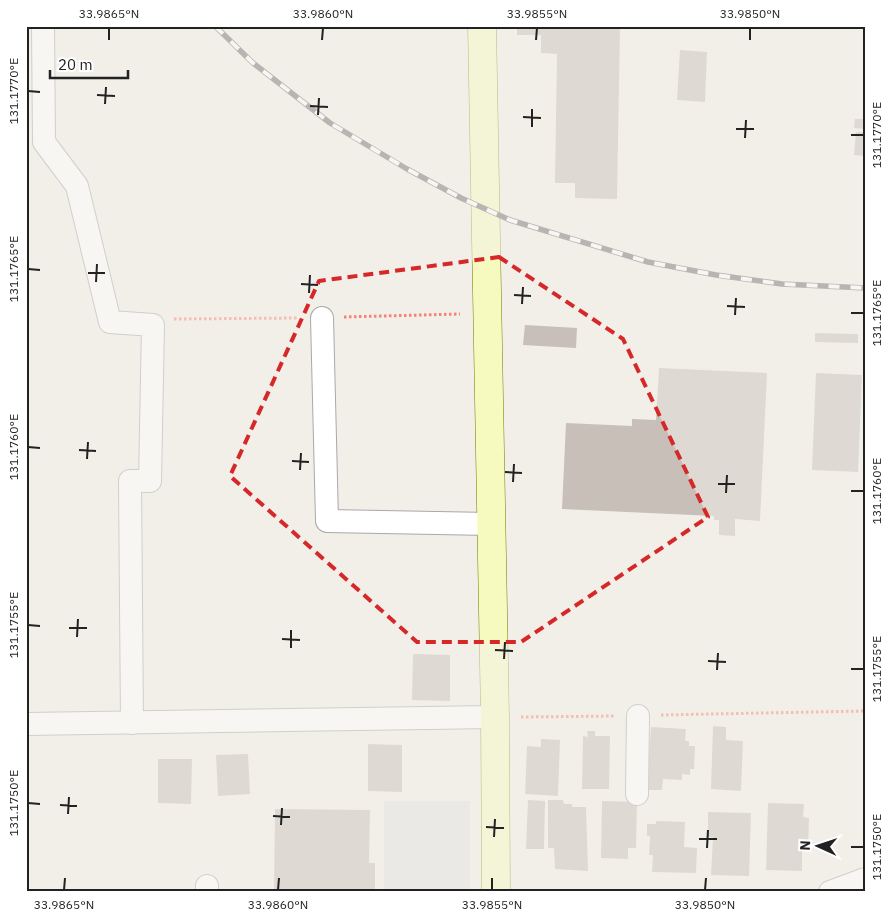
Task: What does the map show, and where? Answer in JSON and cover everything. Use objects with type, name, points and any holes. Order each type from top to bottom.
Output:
[{"type":"street","points":[[43,26],[44,142],[77,186],[110,322],[153,326],[150,481],[130,481],[132,723]]},
{"type":"street","points":[[482,26],[496,717],[496,892]]},
{"type":"street","points":[[322,318],[327,521],[491,524]]},
{"type":"street","points":[[637,794],[638,716]]},
{"type":"street","points":[[26,724],[496,717]]},
{"type":"street","points":[[830,892],[865,879]]},
{"type":"path","points":[[496,717],[865,711]]},
{"type":"highlighted area","points":[[499,257],[623,339],[708,517],[521,642],[417,642],[230,476],[319,281]]},
{"type":"shaded area","points":[[384,801],[470,801],[470,892],[384,892]]},
{"type":"building","points":[[517,26],[620,26],[617,199],[575,198],[575,183],[555,183],[557,54],[541,53],[541,35],[517,35]]},
{"type":"building","points":[[680,50],[707,52],[705,102],[677,100]]},
{"type":"building","points":[[855,119],[865,119],[865,129],[854,128]]},
{"type":"building","points":[[856,132],[865,132],[865,156],[854,155]]},
{"type":"building","points":[[525,325],[577,328],[576,348],[523,345]]},
{"type":"building","points":[[815,333],[858,334],[858,343],[815,342]]},
{"type":"building","points":[[659,368],[767,373],[760,521],[735,519],[735,536],[719,535],[719,520],[714,520],[714,516],[562,509],[566,423],[632,426],[632,419],[656,420]]},
{"type":"building","points":[[816,373],[862,375],[858,472],[812,470]]},
{"type":"building","points":[[413,654],[450,655],[450,701],[412,700]]},
{"type":"building","points":[[713,726],[726,727],[726,740],[743,741],[741,791],[711,789]]},
{"type":"building","points":[[651,727],[686,729],[685,741],[689,741],[689,746],[695,746],[694,769],[690,769],[690,775],[682,774],[682,780],[663,779],[662,790],[647,790]]},
{"type":"building","points":[[587,731],[595,731],[595,736],[610,736],[609,789],[582,789],[583,736],[588,737]]},
{"type":"building","points":[[541,739],[560,740],[558,796],[525,794],[527,746],[541,747]]},
{"type":"building","points":[[368,744],[402,745],[402,792],[368,791]]},
{"type":"building","points":[[248,754],[250,794],[218,796],[216,755]]},
{"type":"building","points":[[158,759],[192,759],[191,804],[158,803]]},
{"type":"building","points":[[528,800],[545,801],[544,849],[526,849]]},
{"type":"building","points":[[548,800],[563,800],[564,804],[572,804],[572,807],[586,807],[588,871],[555,869],[554,848],[548,848]]},
{"type":"building","points":[[602,801],[637,802],[636,848],[628,848],[628,859],[601,858]]},
{"type":"building","points":[[768,803],[804,804],[803,817],[809,818],[808,849],[802,848],[802,871],[766,870]]},
{"type":"building","points":[[275,809],[370,810],[369,863],[375,863],[375,892],[274,892]]},
{"type":"building","points":[[708,812],[751,813],[749,876],[711,875],[713,837],[708,837]]},
{"type":"building","points":[[656,821],[685,822],[684,847],[697,848],[696,873],[652,872],[653,855],[649,855],[650,836],[647,836],[647,824],[656,824]]},
{"type":"building","points":[[219,890],[244,890],[244,892],[219,892]]},
{"type":"railway","points":[[215,26],[253,63],[330,123],[407,169],[461,198],[510,220],[648,262],[716,275],[782,284],[865,288]]}]
